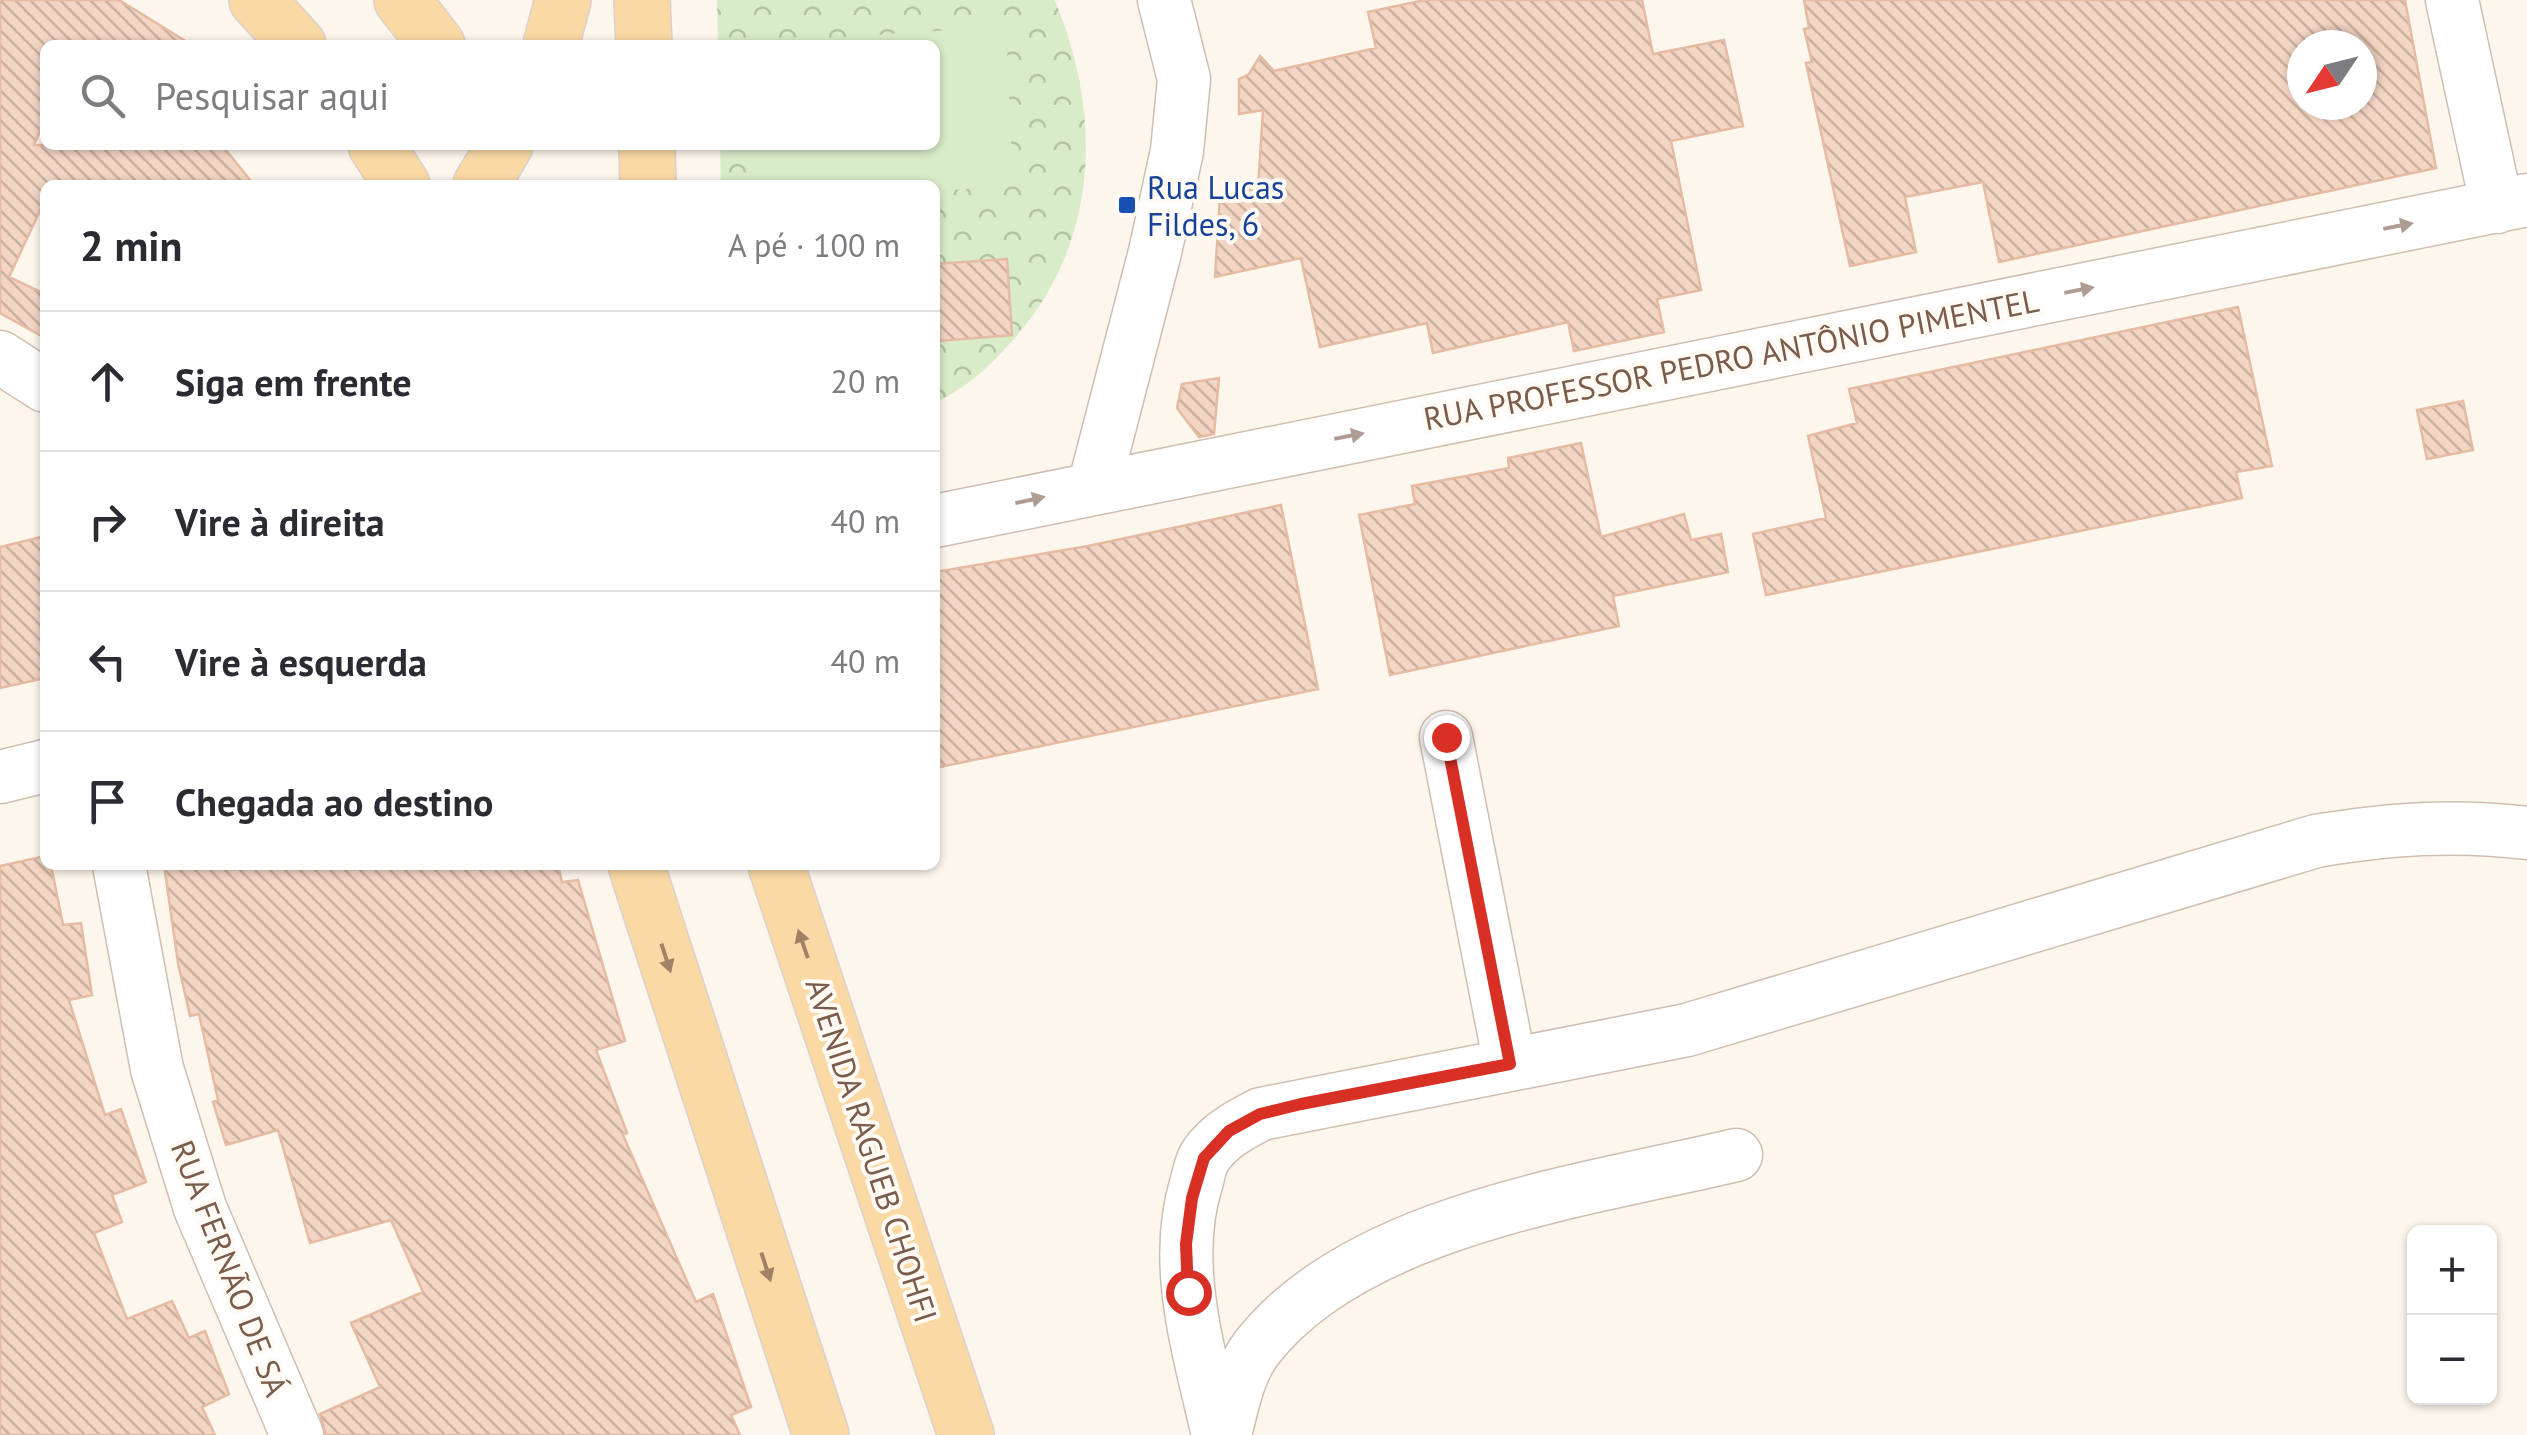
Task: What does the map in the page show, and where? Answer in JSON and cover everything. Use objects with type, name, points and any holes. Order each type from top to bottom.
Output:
[{"type":"main road","points":[[257,0],[293,40]]},
{"type":"main road","points":[[402,0],[433,40]]},
{"type":"main road","points":[[552,40],[563,0]]},
{"type":"main road","points":[[642,0],[644,40]]},
{"type":"main road","points":[[484,180],[505,150]]},
{"type":"main road","points":[[511,150],[529,180]]},
{"type":"main road","points":[[646,150],[648,180]]},
{"type":"main road","points":[[638,870],[821,1435]]},
{"type":"main road","name":"AVENIDA RAGUEB CHOHFI","points":[[778,870],[966,1435]]},
{"type":"street","points":[[2452,0],[2512,203]]},
{"type":"street","points":[[1094,486],[1177,151],[1184,79],[1168,1]]},
{"type":"street","name":"RUA PROFESSOR PEDRO ANTÔNIO PIMENTEL","points":[[940,520],[2512,203]]},
{"type":"street","points":[[0,357],[40,383]]},
{"type":"street","points":[[1446,737],[1510,1064]]},
{"type":"street","points":[[0,777],[40,767]]},
{"type":"street","points":[[1221,1435],[1188,1292],[1186,1244],[1204,1158],[1229,1131],[1260,1114],[1686,1030],[2316,841],[2391,829],[2469,826],[2527,832]]},
{"type":"street","name":"RUA FERNÃO DE SÁ","points":[[120,870],[157,1069],[200,1208],[297,1435]]},
{"type":"street","points":[[1221,1435],[1254,1352],[1293,1310],[1348,1272],[1399,1244],[1472,1218],[1736,1156]]},
{"type":"green space","points":[[717,0],[1054,0],[1071,47],[1086,135],[1077,222],[1062,264],[1041,304],[1012,341],[967,383],[940,400],[940,180],[721,180],[720,150],[940,150],[940,40],[718,40]]},
{"type":"green space","points":[[1006,26],[1013,186],[940,191],[940,180],[766,180],[764,150],[940,150],[940,40],[801,40]]},
{"type":"building","points":[[0,0],[119,0],[184,40],[40,40],[40,131],[34,145],[40,145],[40,150],[226,150],[250,180],[40,180],[40,211],[9,277],[40,292],[40,335],[0,313]]},
{"type":"building","points":[[1425,0],[1642,0],[1653,54],[1724,40],[1743,126],[1671,141],[1701,290],[1657,299],[1664,332],[1574,351],[1568,322],[1433,353],[1427,323],[1320,347],[1301,258],[1215,277],[1220,196],[1258,188],[1263,110],[1239,114],[1239,79],[1249,74],[1260,56],[1274,71],[1376,48],[1368,12]]},
{"type":"building","points":[[1804,0],[2405,0],[2436,168],[1999,262],[1983,182],[1905,197],[1916,252],[1850,266],[1806,63],[1812,62],[1804,29],[1809,28]]},
{"type":"building","points":[[1007,259],[1012,335],[940,341],[940,264]]},
{"type":"building","points":[[2238,307],[2272,466],[2236,472],[2242,498],[1766,595],[1753,534],[1826,518],[1808,436],[1857,423],[1849,389]]},
{"type":"building","points":[[1219,378],[1214,434],[1199,437],[1177,408],[1182,384]]},
{"type":"building","points":[[2463,401],[2473,450],[2427,459],[2417,410]]},
{"type":"building","points":[[1581,443],[1601,537],[1684,514],[1691,540],[1721,534],[1728,572],[1613,596],[1619,626],[1390,675],[1359,515],[1415,504],[1412,486],[1509,468],[1508,458]]},
{"type":"building","points":[[1281,505],[1318,689],[940,767],[940,571],[1088,546]]},
{"type":"building","points":[[40,537],[40,679],[0,688],[0,547]]},
{"type":"building","points":[[40,857],[40,870],[52,870],[63,925],[81,923],[92,995],[69,1000],[105,1115],[121,1109],[146,1182],[112,1195],[122,1222],[94,1233],[127,1319],[172,1301],[189,1338],[205,1331],[229,1394],[202,1407],[215,1435],[0,1435],[0,866]]},
{"type":"building","points":[[165,870],[559,870],[562,882],[578,880],[625,1041],[596,1050],[627,1133],[623,1135],[696,1302],[713,1294],[751,1407],[731,1415],[740,1435],[326,1435],[320,1414],[380,1387],[351,1323],[423,1292],[391,1220],[310,1243],[278,1130],[226,1145],[213,1102],[218,1100],[199,1014],[190,1016]]},
{"type":"place","name":"Rua Lucas Fildes, 6","points":[[1127,205]]},
{"type":"route","points":[[1188,1292],[1186,1244],[1192,1198],[1204,1158],[1229,1131],[1260,1114],[1301,1104],[1510,1064],[1446,737]]}]
